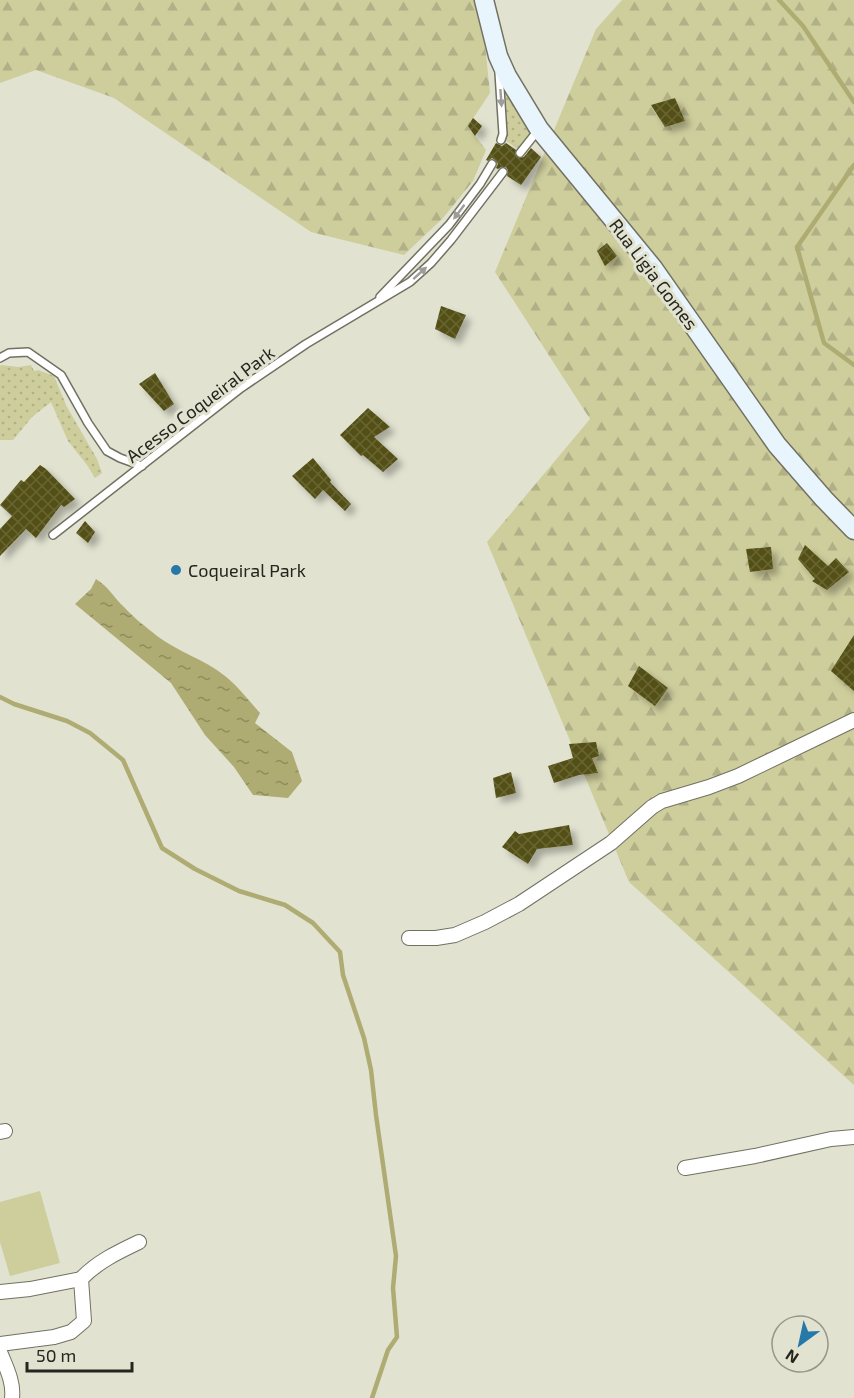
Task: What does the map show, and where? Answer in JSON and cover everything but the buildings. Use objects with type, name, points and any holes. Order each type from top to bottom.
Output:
[{"type":"street","name":"Rua Ligia Gomes","points":[[484,0],[498,56],[507,76],[539,129],[653,268],[777,445],[854,530]]},
{"type":"street","points":[[409,938],[455,935],[485,922],[519,904],[585,861],[662,801],[738,776],[854,720]]},
{"type":"street","points":[[685,1168],[755,1156],[831,1139],[854,1137]]},
{"type":"street","points":[[0,1292],[81,1279],[89,1270],[114,1254],[139,1242]]},
{"type":"street","points":[[0,1344],[54,1337],[71,1332],[84,1320],[81,1279]]},
{"type":"street","points":[[0,1352],[13,1390],[12,1398]]},
{"type":"lane","points":[[498,56],[503,134],[501,140]]},
{"type":"lane","points":[[520,153],[539,129]]},
{"type":"lane","name":"Acesso Coqueiral Park","points":[[372,306],[449,225],[492,164]]},
{"type":"lane","name":"Acesso Coqueiral Park","points":[[53,535],[241,388],[306,344],[411,282],[431,263],[465,223],[502,172]]},
{"type":"lane","points":[[0,358],[9,353],[28,352],[61,375],[107,451],[142,466]]},
{"type":"green space","points":[[0,0],[477,0],[483,25],[490,93],[468,126],[486,150],[473,181],[443,218],[404,255],[311,232],[114,98],[36,70],[0,83]]},
{"type":"green space","points":[[622,0],[854,0],[854,1085],[629,882],[487,542],[590,419],[495,272],[596,29]]},
{"type":"green space","points":[[498,56],[539,129],[518,149],[506,141]]},
{"type":"green space","points":[[1,365],[19,367],[31,365],[34,371],[38,370],[54,376],[67,407],[97,459],[102,473],[95,478],[68,441],[51,402],[32,417],[13,440],[0,440]]},
{"type":"green space","points":[[40,1191],[60,1263],[10,1276],[0,1242],[0,1202]]},
{"type":"water","points":[[96,579],[157,636],[217,670],[230,680],[260,713],[255,723],[292,752],[302,781],[288,798],[253,795],[234,767],[205,735],[171,683],[75,604],[91,589]]},
{"type":"waterway","points":[[779,0],[803,26],[854,102]]},
{"type":"waterway","points":[[854,165],[797,247],[824,343],[854,365]]},
{"type":"waterway","points":[[0,697],[14,704],[67,721],[90,733],[123,760],[162,848],[195,869],[239,891],[285,905],[313,923],[340,952],[343,975],[364,1038],[371,1070],[396,1256],[393,1288],[397,1337],[388,1350],[372,1398]]},
{"type":"place","name":"Coqueiral Park","points":[[176,570]]}]
